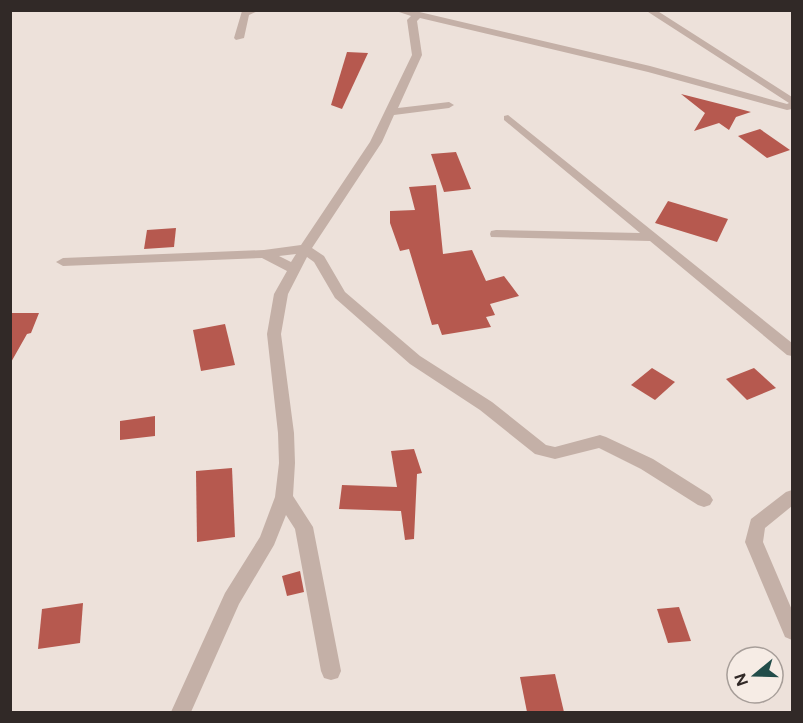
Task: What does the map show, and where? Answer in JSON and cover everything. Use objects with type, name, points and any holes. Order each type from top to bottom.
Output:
[{"type":"street","points":[[238,38],[245,13],[256,10]]},
{"type":"street","points":[[397,10],[650,69],[787,107],[792,106]]},
{"type":"street","points":[[649,10],[792,101]]},
{"type":"street","points":[[181,712],[232,599],[268,540],[284,497],[288,464],[274,334],[281,294],[305,249],[376,141],[417,55],[412,20],[418,15]]},
{"type":"street","points":[[390,112],[449,105]]},
{"type":"street","points":[[508,118],[792,351]]},
{"type":"street","points":[[496,234],[653,237]]},
{"type":"street","points":[[63,262],[264,254],[305,249],[319,259],[340,295],[356,310],[415,360],[486,406],[542,450],[555,453],[600,441],[647,464],[704,500]]},
{"type":"street","points":[[264,254],[294,269]]},
{"type":"street","points":[[284,497],[304,527],[331,671]]},
{"type":"street","points":[[792,497],[757,524],[754,542],[792,631]]},
{"type":"building","points":[[347,52],[368,53],[342,109],[331,105]]},
{"type":"building","points":[[681,94],[751,112],[736,117],[729,130],[719,123],[694,131],[705,113]]},
{"type":"building","points":[[760,129],[790,150],[767,158],[738,136]]},
{"type":"building","points":[[456,152],[471,189],[444,192],[431,154]]},
{"type":"building","points":[[436,185],[443,254],[472,250],[486,281],[504,276],[519,296],[490,304],[495,315],[486,317],[491,327],[442,335],[438,324],[432,325],[409,249],[400,251],[390,223],[390,211],[415,210],[409,187]]},
{"type":"building","points":[[668,201],[728,219],[717,242],[655,223]]},
{"type":"building","points":[[176,228],[174,247],[144,249],[147,230]]},
{"type":"building","points":[[10,313],[39,313],[31,333],[27,334],[10,364]]},
{"type":"building","points":[[225,324],[235,365],[201,371],[193,330]]},
{"type":"building","points":[[652,368],[675,382],[655,400],[631,385]]},
{"type":"building","points":[[754,368],[776,388],[747,400],[726,379]]},
{"type":"building","points":[[155,416],[155,436],[120,440],[120,421]]},
{"type":"building","points":[[414,449],[422,473],[417,474],[414,539],[405,540],[401,511],[339,509],[342,485],[397,487],[391,451]]},
{"type":"building","points":[[232,468],[235,537],[197,542],[196,471]]},
{"type":"building","points":[[300,571],[304,592],[287,596],[282,576]]},
{"type":"building","points":[[83,603],[80,643],[38,649],[42,609]]},
{"type":"building","points":[[679,607],[691,641],[668,643],[657,609]]},
{"type":"building","points":[[555,674],[564,712],[527,712],[520,677]]}]
